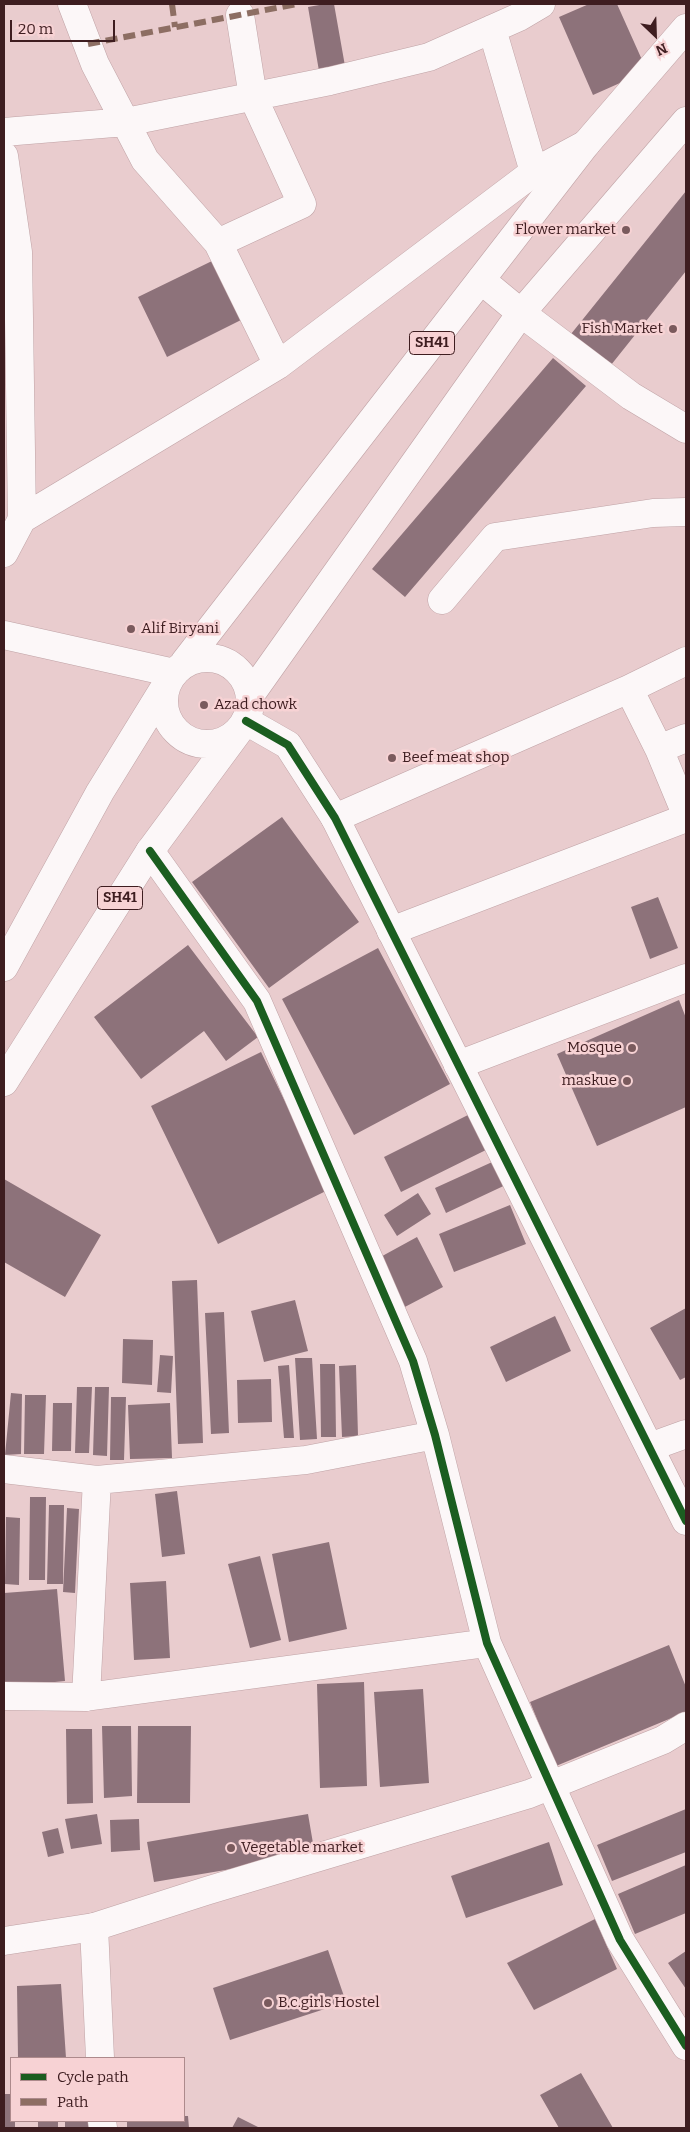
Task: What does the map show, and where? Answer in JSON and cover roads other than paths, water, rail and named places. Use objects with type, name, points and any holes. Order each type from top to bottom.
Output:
[{"type":"street","points":[[72,4],[96,64],[145,160],[218,243],[278,365]]},
{"type":"street","points":[[4,132],[126,122],[330,81],[429,57],[519,17],[541,4]]},
{"type":"street","points":[[218,243],[302,204],[253,97],[240,15]]},
{"type":"street","name":"SH41","points":[[4,967],[100,792],[175,674],[586,144],[686,28]]},
{"type":"street","points":[[492,29],[534,172]]},
{"type":"street","name":"SH41","points":[[4,1082],[150,852],[246,721],[250,708],[251,694],[521,313],[686,121]]},
{"type":"street","points":[[22,519],[278,365],[534,172],[586,144]]},
{"type":"street","points":[[4,156],[18,252],[22,519],[4,553]]},
{"type":"street","points":[[481,280],[521,313],[632,396],[686,429]]},
{"type":"street","points":[[442,600],[495,537],[653,514],[686,512]]},
{"type":"street","points":[[4,635],[175,674]]},
{"type":"street","points":[[251,694],[246,680],[237,669],[226,661],[212,657],[198,658],[175,674],[163,700],[165,714],[172,727],[182,737],[196,743],[210,744],[224,741],[237,733],[246,721],[288,745],[335,818],[686,1520]]},
{"type":"street","points":[[335,818],[629,689],[686,661]]},
{"type":"street","points":[[392,932],[686,816],[660,749],[629,689]]},
{"type":"street","points":[[660,749],[686,738]]},
{"type":"street","points":[[150,852],[257,1001],[413,1361],[435,1435],[487,1643],[620,1940],[686,2046]]},
{"type":"street","points":[[458,1065],[686,978]]},
{"type":"street","points":[[650,1448],[686,1434]]},
{"type":"street","points":[[4,1469],[97,1480],[306,1460],[435,1435]]},
{"type":"street","points":[[86,1697],[97,1480]]},
{"type":"street","points":[[4,1696],[86,1697],[487,1643]]},
{"type":"street","points":[[4,1941],[94,1927],[206,1891],[529,1794],[662,1740],[686,1726]]},
{"type":"street","points":[[94,1927],[100,2057]]},
{"type":"place","name":"Flower market","points":[[626,230]]},
{"type":"place","name":"Fish Market","points":[[673,329]]},
{"type":"place","name":"Alif Biryani","points":[[131,629]]},
{"type":"place","name":"Azad chowk","points":[[204,705]]},
{"type":"place","name":"Beef meat shop","points":[[392,758]]},
{"type":"place","name":"Mosque","points":[[632,1048]]},
{"type":"place","name":"maskue","points":[[627,1081]]},
{"type":"place","name":"Vegetable market","points":[[231,1848]]},
{"type":"place","name":"B.c.girls Hostel","points":[[268,2003]]}]
